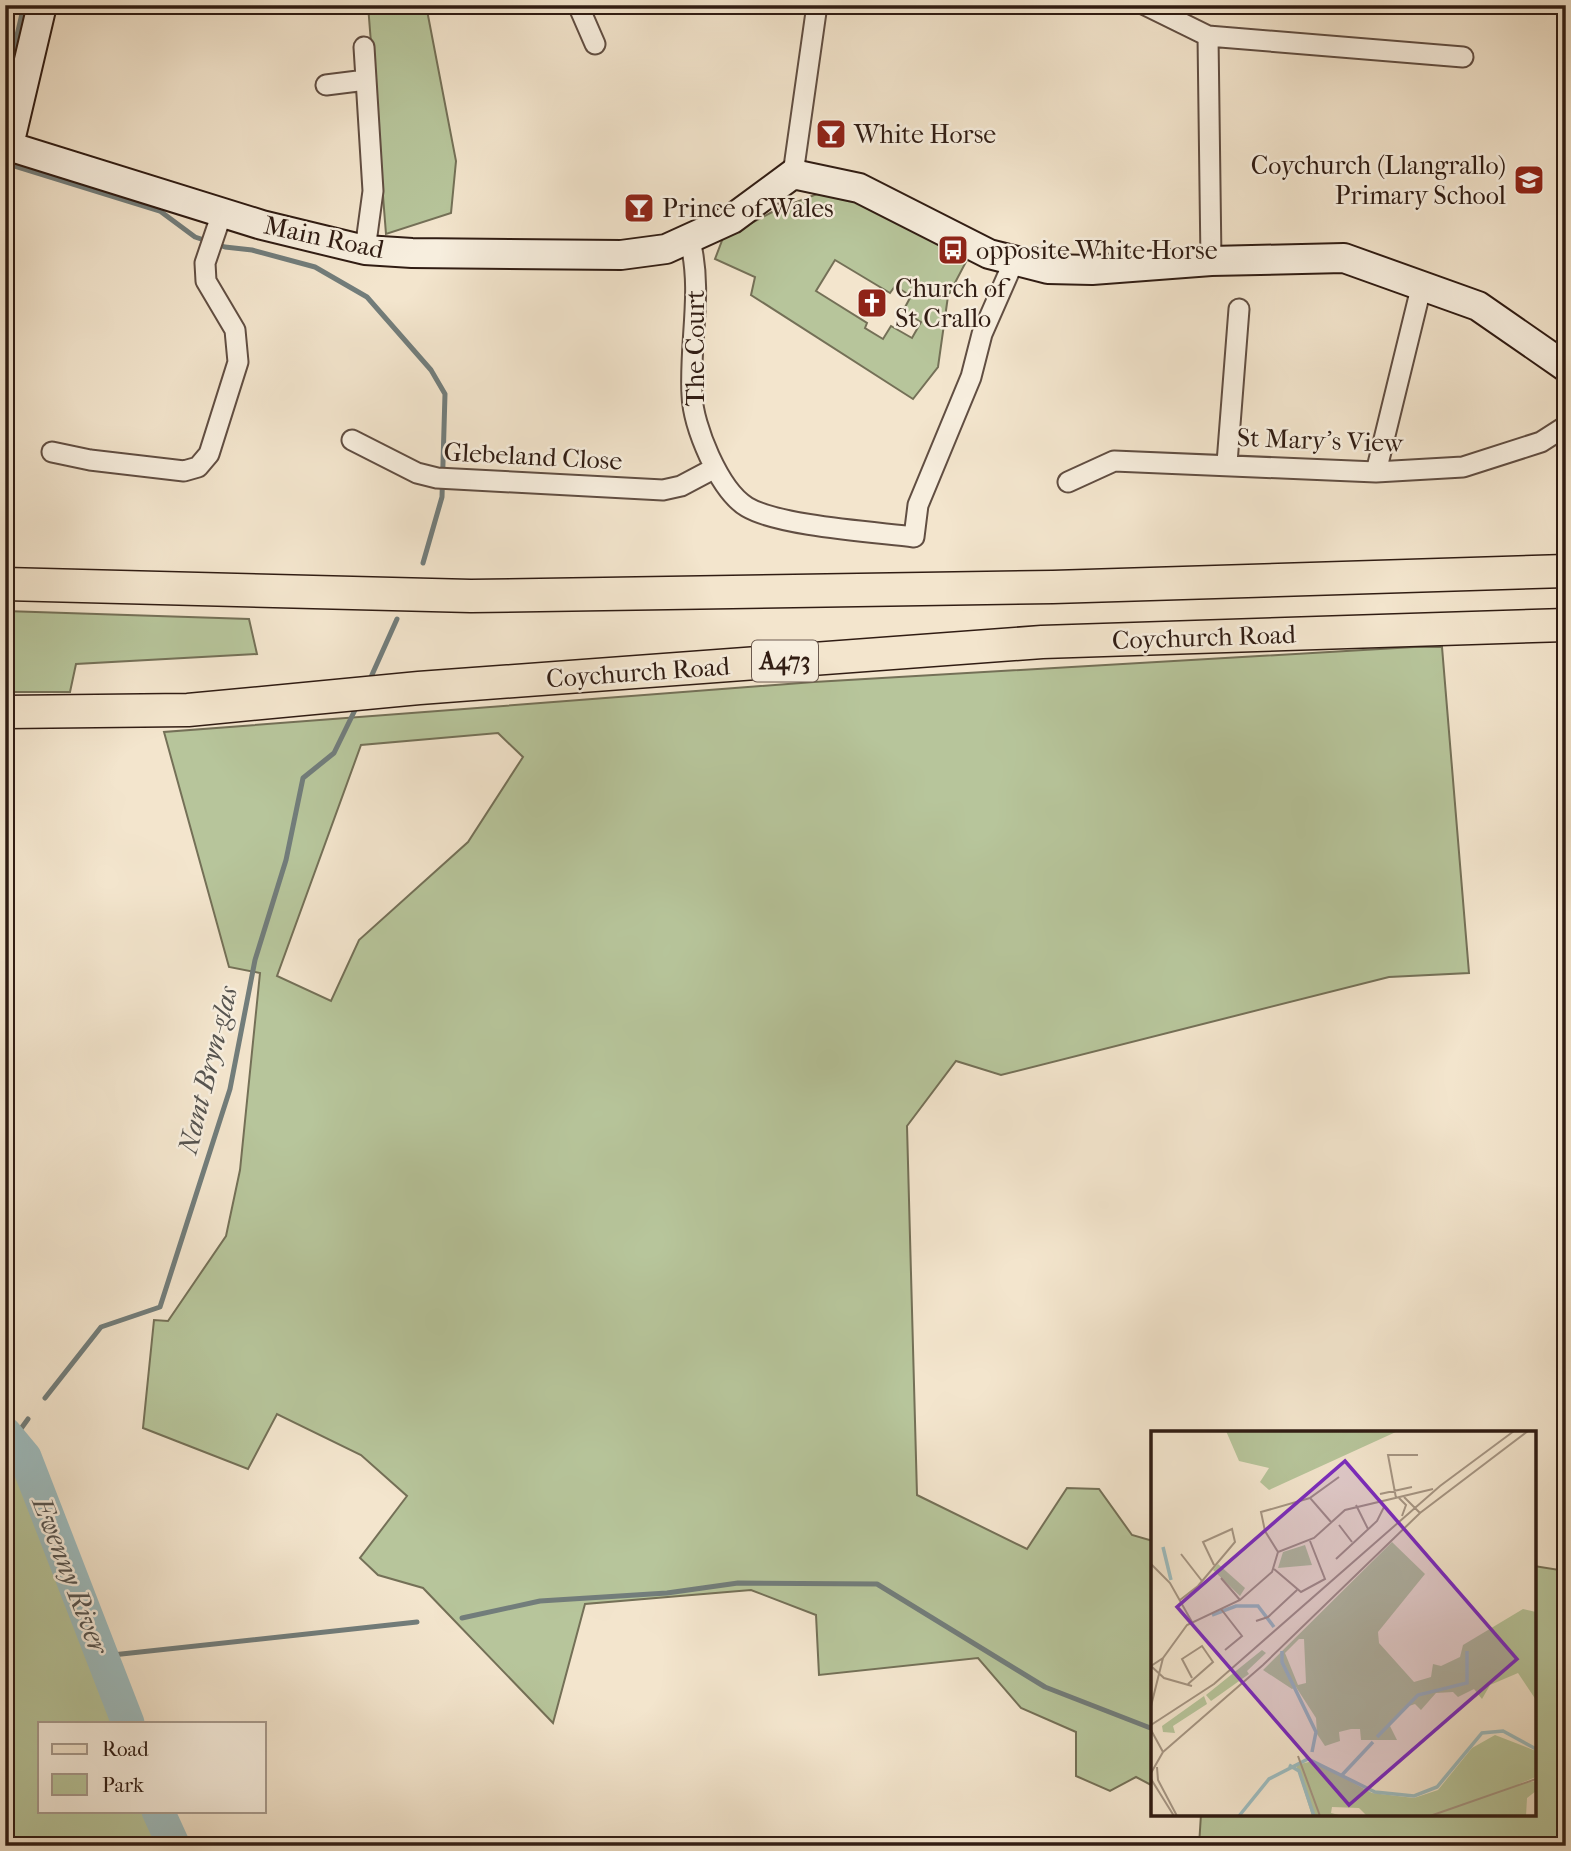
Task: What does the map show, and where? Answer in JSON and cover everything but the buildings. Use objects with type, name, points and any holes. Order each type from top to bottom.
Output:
[{"type":"main road","points":[[5,584],[471,596],[1053,587],[1566,571]]},
{"type":"main road","name":"Coychurch Road","points":[[5,712],[188,710],[419,688],[1042,642],[1566,625]]},
{"type":"street","points":[[7,145],[42,5]]},
{"type":"street","points":[[578,5],[595,44]]},
{"type":"street","points":[[690,241],[732,219],[793,174],[817,5]]},
{"type":"street","points":[[1145,5],[1208,36],[1463,57]]},
{"type":"street","points":[[1208,36],[1210,261]]},
{"type":"street","points":[[364,47],[373,191],[365,250]]},
{"type":"street","points":[[326,85],[366,80]]},
{"type":"street","name":"Main Road","points":[[7,145],[215,233],[365,250],[621,255],[666,249],[690,241]]},
{"type":"street","points":[[793,174],[859,188],[989,254],[1048,269],[1092,270],[1210,261],[1344,258],[1478,306],[1566,367]]},
{"type":"street","points":[[52,452],[90,460],[184,471],[198,467],[209,454],[237,362],[238,346],[235,330],[206,281],[205,263],[215,233]]},
{"type":"street","name":"The Court","points":[[690,241],[696,269],[692,395],[695,419],[715,468],[747,507],[823,526],[914,537],[918,505],[971,377],[982,334],[1014,261]]},
{"type":"street","points":[[1376,472],[1422,284]]},
{"type":"street","points":[[1227,463],[1239,309]]},
{"type":"street","name":"St Mary's View","points":[[1068,482],[1114,461],[1227,463],[1376,472],[1463,467],[1541,442],[1566,426]]},
{"type":"street","name":"Glebeland Close","points":[[352,440],[417,473],[446,478],[663,490],[681,486],[715,468]]},
{"type":"street","points":[[1514,572],[1566,563]]},
{"type":"green space","points":[[368,5],[426,5],[456,161],[451,213],[386,234]]},
{"type":"green space","points":[[817,194],[867,203],[967,260],[948,296],[938,367],[913,399],[751,295],[755,277],[715,259],[723,238],[776,210]],"holes":[[[835,260],[890,293],[895,286],[911,296],[903,311],[921,322],[912,338],[891,326],[883,339],[865,328],[867,323],[816,291]]]},
{"type":"green space","points":[[5,611],[249,619],[257,654],[76,664],[70,692],[5,692]]},
{"type":"green space","points":[[1442,647],[1469,973],[1389,977],[1001,1075],[956,1061],[907,1126],[917,1495],[1027,1549],[1067,1488],[1099,1489],[1132,1535],[1151,1540],[1151,1785],[1136,1777],[1110,1791],[1076,1776],[1076,1732],[1021,1708],[978,1658],[819,1675],[816,1615],[751,1590],[585,1604],[553,1723],[423,1588],[378,1575],[360,1558],[407,1496],[361,1455],[277,1414],[248,1469],[143,1428],[154,1320],[168,1321],[226,1236],[240,1170],[260,973],[229,967],[164,732],[814,682]],"holes":[[[498,733],[523,757],[468,842],[359,940],[331,1001],[277,976],[361,745]]]},
{"type":"green space","points":[[5,1444],[22,1472],[113,1722],[38,1722],[38,1812],[146,1812],[159,1846],[5,1846]]},
{"type":"green space","points":[[1536,1566],[1566,1571],[1566,1846],[1199,1846],[1201,1816],[1536,1816]]},
{"type":"waterway","name":"Nant Bryn-glas","points":[[5,87],[24,5]]},
{"type":"waterway","name":"Nant Bryn-glas","points":[[5,163],[160,211],[195,237],[225,247],[252,250],[315,267],[367,297],[431,370],[445,394],[442,497],[423,563]]},
{"type":"waterway","name":"Nant Bryn-glas","points":[[371,677],[397,619]]},
{"type":"waterway","name":"Nant Bryn-glas","points":[[45,1398],[101,1327],[160,1307],[230,1089],[255,960],[286,860],[303,778],[334,753],[355,710]]},
{"type":"waterway","name":"Nant Bryn-glas","points":[[12,1441],[28,1419]]},
{"type":"waterway","name":"Ewenny River","points":[[5,1433],[25,1457],[128,1722]]},
{"type":"waterway","points":[[462,1618],[540,1601],[667,1593],[738,1583],[877,1584],[1045,1687],[1151,1728]]},
{"type":"waterway","points":[[103,1656],[417,1622]]},
{"type":"waterway","name":"Ewenny River","points":[[158,1812],[174,1846]]},
{"type":"place","name":"White Horse","points":[[831,134]]},
{"type":"place","name":"Coychurch (Llangrallo) Primary School","points":[[1529,180]]},
{"type":"place","name":"Prince of Wales","points":[[639,208]]},
{"type":"place","name":"opposite White Horse","points":[[953,250]]},
{"type":"place","name":"Church of St Crallo","points":[[872,303]]}]
